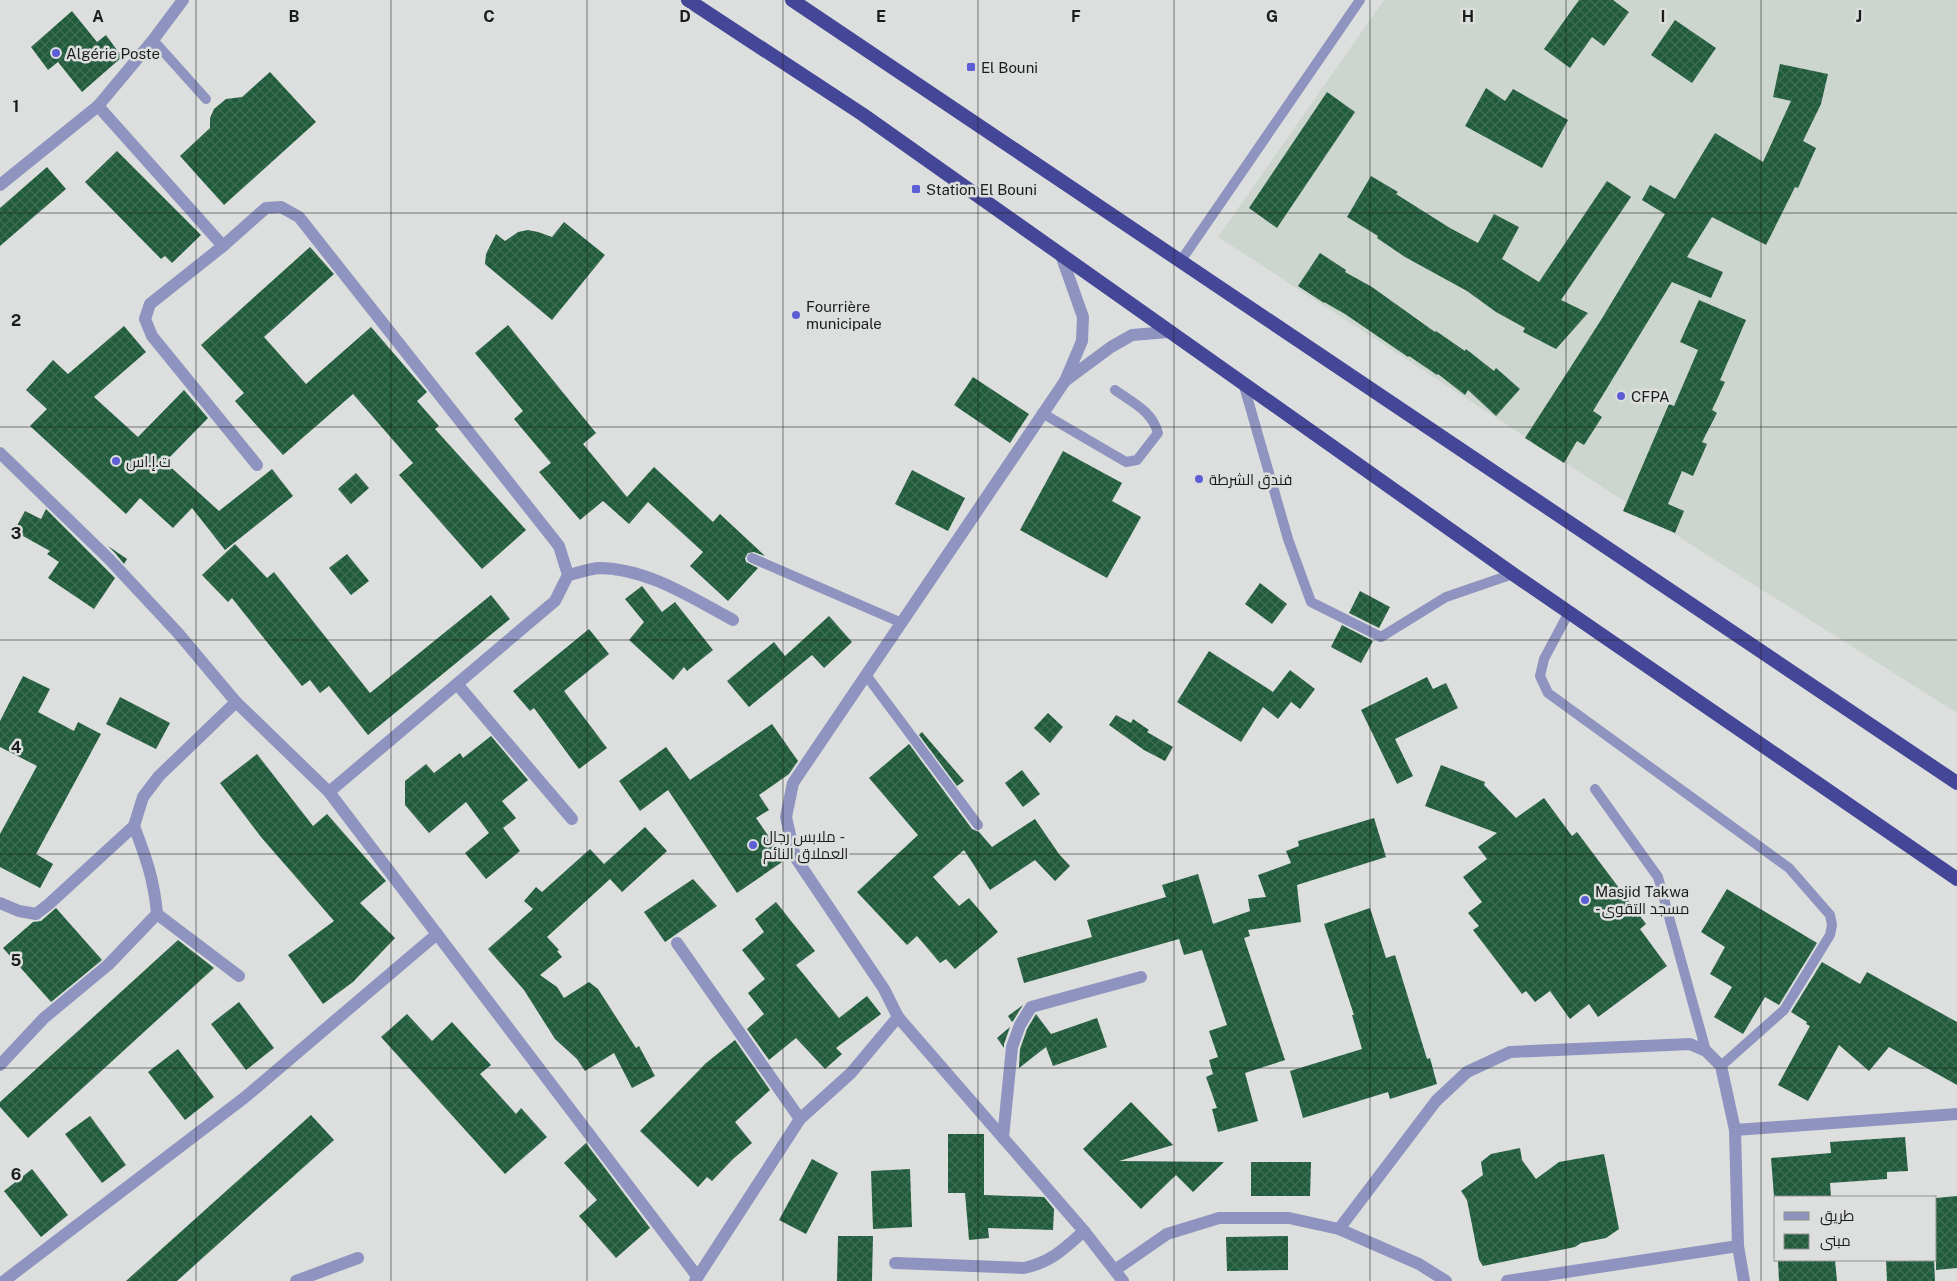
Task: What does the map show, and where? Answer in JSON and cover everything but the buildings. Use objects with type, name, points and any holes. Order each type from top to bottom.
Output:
[{"type":"highway","points":[[688,0],[862,114],[1244,386],[1513,574],[1957,879]]},
{"type":"highway","points":[[792,0],[1957,783]]},
{"type":"street","points":[[0,185],[98,106],[153,40],[182,0]]},
{"type":"street","points":[[98,106],[224,246]]},
{"type":"street","points":[[257,465],[152,336],[145,319],[150,304],[224,246],[266,208],[281,206],[299,217],[559,546],[568,575],[555,601],[329,792]]},
{"type":"street","points":[[1061,255],[1083,317],[1082,341],[1065,381],[794,783],[786,817],[795,857],[884,989],[898,1017],[1084,1232],[1123,1281]]},
{"type":"street","points":[[1065,381],[1111,347],[1132,335],[1168,332]]},
{"type":"street","points":[[0,454],[109,559],[178,632],[236,702],[329,792],[696,1279],[800,1119],[851,1074],[898,1017]]},
{"type":"street","points":[[568,575],[596,568],[626,570],[676,589],[733,620]]},
{"type":"street","points":[[457,684],[572,819]]},
{"type":"street","points":[[0,903],[19,911],[36,914],[64,891],[134,826],[143,797],[159,776],[236,702]]},
{"type":"street","points":[[134,826],[148,863],[154,887],[157,914],[239,976]]},
{"type":"street","points":[[2,1059],[44,1018],[108,965],[157,914]]},
{"type":"street","points":[[4,1281],[244,1098],[437,934]]},
{"type":"street","points":[[677,943],[800,1119]]},
{"type":"street","points":[[1003,1138],[1012,1047],[1020,1025],[1031,1007],[1141,977]]},
{"type":"street","points":[[1339,1229],[1436,1101],[1467,1072],[1510,1052],[1690,1044],[1706,1051],[1721,1066],[1735,1130],[1738,1246],[1744,1281]]},
{"type":"street","points":[[1735,1130],[1957,1114]]},
{"type":"street","points":[[1115,1270],[1167,1234],[1219,1218],[1289,1218],[1339,1229],[1419,1264],[1446,1281]]},
{"type":"street","points":[[895,1263],[1024,1268],[1040,1264],[1059,1254],[1084,1232]]},
{"type":"street","points":[[1507,1281],[1738,1246]]},
{"type":"street","points":[[296,1281],[358,1258]]},
{"type":"lane","points":[[1180,262],[1360,0]]},
{"type":"lane","points":[[153,40],[206,99]]},
{"type":"lane","points":[[1244,386],[1288,539],[1311,602],[1380,637],[1446,597],[1513,574]]},
{"type":"lane","points":[[1042,413],[1126,462],[1137,460],[1158,433],[1155,423],[1150,414],[1115,390]]},
{"type":"lane","points":[[752,558],[902,623]]},
{"type":"lane","points":[[1569,612],[1544,659],[1540,676],[1548,693],[1789,868],[1830,915],[1832,926],[1830,935],[1784,1010],[1721,1066]]},
{"type":"lane","points":[[866,675],[978,824]]},
{"type":"lane","points":[[1595,789],[1658,877],[1706,1051]]},
{"type":"shaded area","name":"CFPA","points":[[1384,0],[1957,0],[1957,713],[1707,555],[1218,237]]},
{"type":"place","name":"Algérie Poste","points":[[56,53]]},
{"type":"place","name":"El Bouni","points":[[971,67]]},
{"type":"place","name":"Station El Bouni","points":[[916,189]]},
{"type":"place","name":"Fourrière municipale","points":[[796,315]]},
{"type":"place","name":"CFPA","points":[[1621,396]]},
{"type":"place","name":"ت.إ.اس","points":[[116,461]]},
{"type":"place","name":"فندق الشرطة","points":[[1199,479]]},
{"type":"place","name":"ملابس رجال - العملاق النائم","points":[[753,845]]},
{"type":"place","name":"Masjid Takwa - مسجد التقوى","points":[[1585,900]]}]
